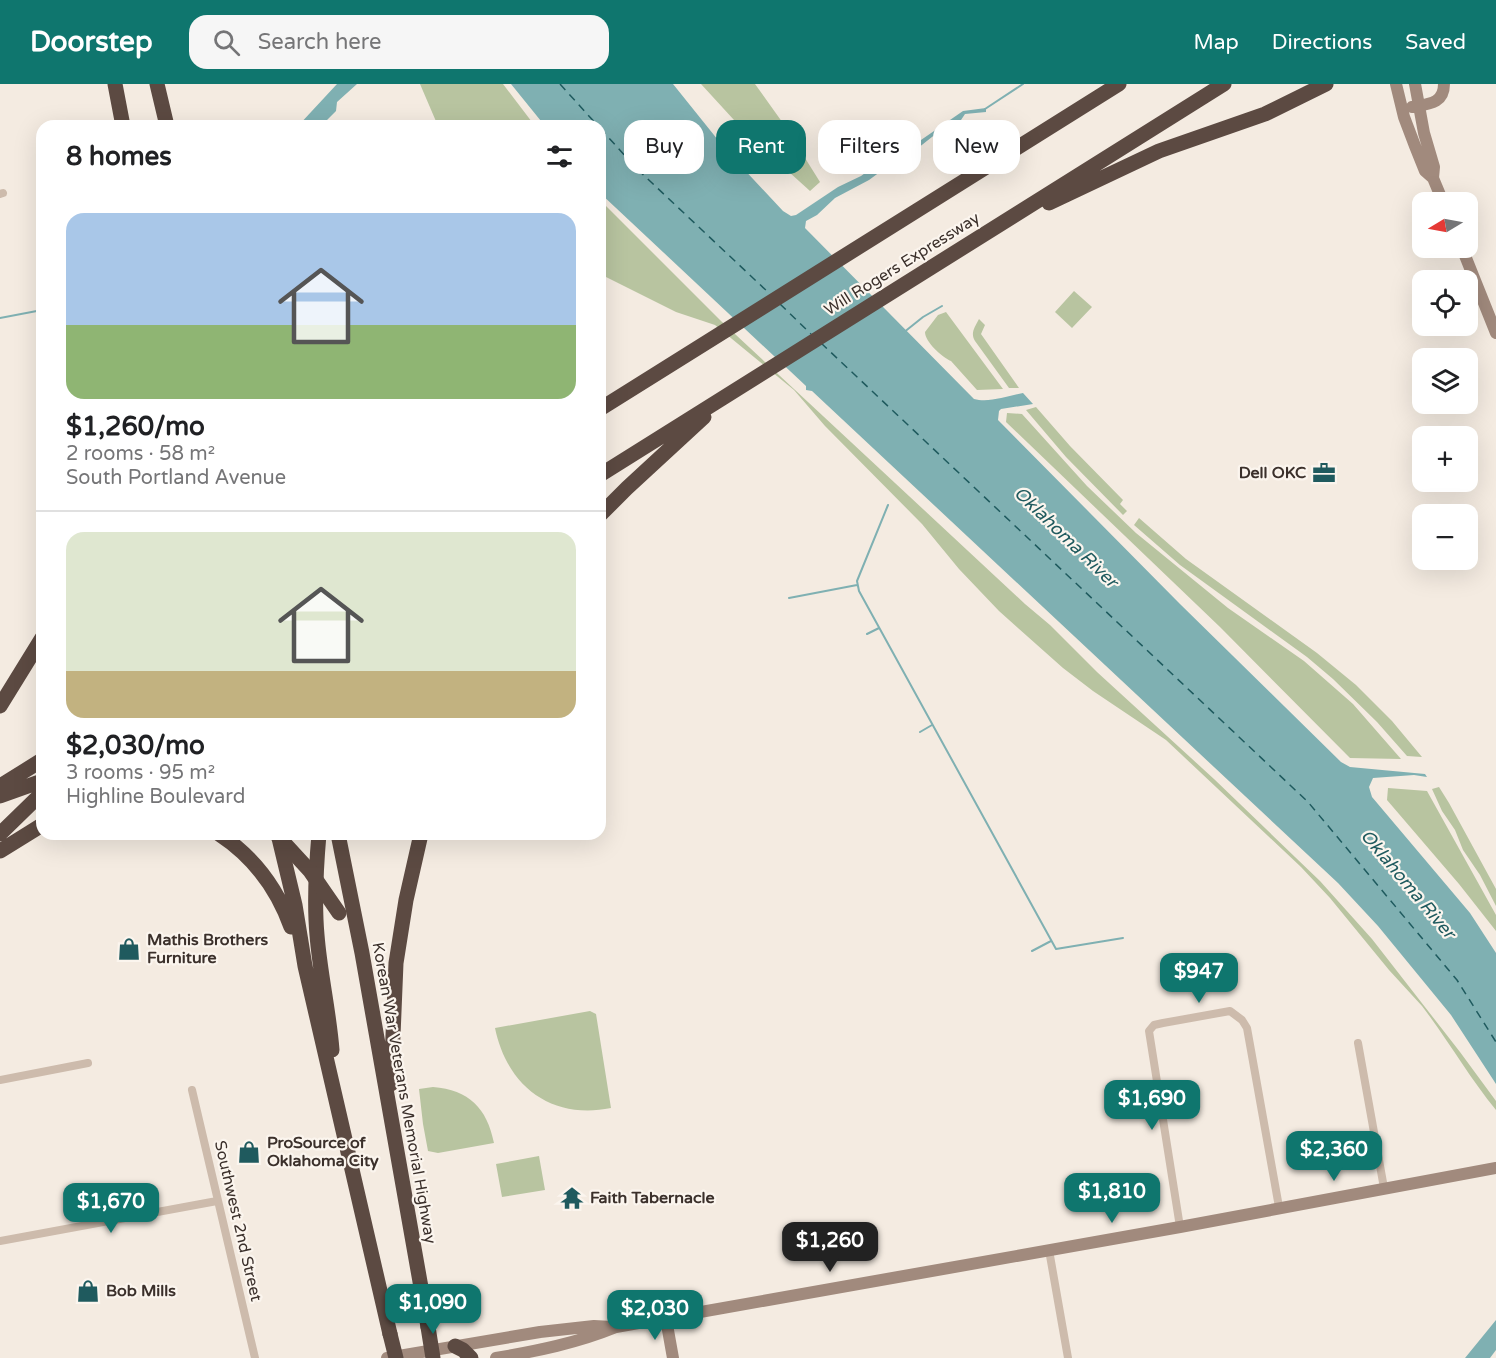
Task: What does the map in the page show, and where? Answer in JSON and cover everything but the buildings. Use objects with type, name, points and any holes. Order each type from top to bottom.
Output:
[{"type":"highway","points":[[115,84],[122,120]]},
{"type":"highway","points":[[150,84],[157,120]]},
{"type":"highway","points":[[157,84],[166,120]]},
{"type":"highway","points":[[1098,97],[1112,84]]},
{"type":"highway","points":[[606,409],[701,346],[1119,84]]},
{"type":"highway","name":"Will Rogers Expressway","points":[[606,471],[1224,84]]},
{"type":"highway","points":[[992,230],[1159,151],[1265,114],[1326,84]]},
{"type":"highway","points":[[606,509],[725,396]]},
{"type":"highway","points":[[0,706],[36,648]]},
{"type":"highway","points":[[2,790],[36,764]]},
{"type":"highway","points":[[2,790],[36,782]]},
{"type":"highway","points":[[1,844],[36,800]]},
{"type":"highway","points":[[1,844],[36,828]]},
{"type":"highway","points":[[1,844],[36,835]]},
{"type":"highway","points":[[227,840],[248,856],[275,891],[284,908],[305,966]]},
{"type":"highway","points":[[278,840],[294,905],[305,966],[396,1358]]},
{"type":"highway","points":[[282,840],[310,871],[339,913],[362,953]]},
{"type":"highway","points":[[318,840],[316,866],[317,936],[330,1019],[335,1095]]},
{"type":"highway","name":"Korean War Veterans Memorial Highway","points":[[339,840],[362,953],[433,1358]]},
{"type":"highway","points":[[389,1108],[396,963],[406,900],[420,840]]},
{"type":"highway","points":[[456,1346],[471,1358]]},
{"type":"main road","points":[[1396,84],[1402,109],[1425,171],[1433,178],[1439,192]]},
{"type":"main road","points":[[1415,84],[1434,167],[1433,178]]},
{"type":"main road","points":[[1402,109],[1439,100],[1443,94],[1444,84]]},
{"type":"main road","points":[[1466,258],[1496,333]]},
{"type":"main road","points":[[387,1358],[566,1328],[616,1327],[1180,1227],[1494,1168]]},
{"type":"main road","points":[[666,1318],[673,1358]]},
{"type":"main road","points":[[496,1358],[545,1354],[561,1345],[595,1336],[616,1327]]},
{"type":"main road","points":[[557,1358],[561,1345]]},
{"type":"street","points":[[1180,1227],[1149,1031],[1154,1025],[1230,1011],[1242,1020],[1247,1028],[1279,1207]]},
{"type":"street","points":[[1359,1043],[1384,1188]]},
{"type":"street","points":[[0,1080],[88,1063]]},
{"type":"street","name":"Southwest 2nd Street","points":[[192,1090],[255,1358]]},
{"type":"street","points":[[0,1242],[217,1202]]},
{"type":"street","points":[[1049,1250],[1068,1358]]},
{"type":"green space","points":[[420,84],[503,84],[530,120],[435,120]]},
{"type":"green space","points":[[701,84],[755,84],[781,120],[734,120]]},
{"type":"green space","points":[[806,160],[820,182],[810,191],[791,174],[806,174]]},
{"type":"green space","points":[[606,206],[721,321],[1050,625],[1320,881],[1372,939],[1460,1052],[1496,1101],[1496,1110],[1422,1006],[1301,867],[1166,740],[1063,668],[999,611],[959,569],[922,524],[825,426],[794,390],[715,325],[676,312],[606,277]]},
{"type":"green space","points":[[1074,291],[1092,307],[1072,328],[1055,312]]},
{"type":"green space","points":[[946,312],[1003,389],[977,390],[951,361],[931,345],[925,332],[938,315]]},
{"type":"green space","points":[[979,319],[985,325],[981,334],[1019,388],[1009,388],[975,341],[973,333]]},
{"type":"green space","points":[[1036,407],[1070,446],[1123,500],[1120,504],[1127,511],[1123,515],[1066,457],[1026,410]]},
{"type":"green space","points":[[1007,413],[1022,414],[1087,486],[1136,533],[1228,608],[1304,661],[1353,704],[1401,759],[1350,758],[1220,627],[1006,422]]},
{"type":"green space","points":[[1139,518],[1186,559],[1317,653],[1356,685],[1392,721],[1422,757],[1407,756],[1377,722],[1307,657],[1180,565],[1134,525]]},
{"type":"green space","points":[[1439,787],[1496,889],[1496,906],[1480,875],[1463,850],[1455,830],[1442,811],[1432,789]]},
{"type":"green space","points":[[1388,788],[1427,791],[1496,915],[1496,931],[1387,800]]},
{"type":"green space","points":[[590,1011],[596,1014],[611,1108],[569,1109],[535,1094],[521,1082],[501,1049],[495,1028]]},
{"type":"green space","points":[[433,1087],[457,1092],[474,1103],[487,1120],[494,1143],[438,1153],[428,1151],[419,1089]]},
{"type":"green space","points":[[539,1156],[545,1190],[502,1197],[496,1164]]},
{"type":"water","points":[[337,84],[357,84],[337,102],[336,111],[327,120],[304,120]]},
{"type":"water","name":"Oklahoma River","points":[[511,84],[673,84],[702,120],[624,120],[624,174],[704,174],[704,123],[716,138],[716,174],[748,174],[783,211],[791,216],[864,174],[877,174],[835,198],[817,215],[806,221],[805,228],[974,399],[992,400],[1023,393],[1033,404],[1001,409],[998,420],[1341,762],[1350,767],[1425,774],[1427,777],[1414,775],[1373,778],[1369,787],[1372,797],[1470,913],[1496,953],[1496,1084],[1451,1015],[1378,926],[1338,883],[812,391],[806,390],[806,386],[606,199],[606,120],[540,120]]},
{"type":"water","name":"Oklahoma River","points":[[986,108],[986,112],[965,114],[961,120],[950,120],[963,111]]},
{"type":"water","name":"Oklahoma River","points":[[933,132],[933,136],[921,146],[921,140]]},
{"type":"water","points":[[1496,1320],[1496,1350],[1490,1358],[1465,1358]]},
{"type":"waterway","points":[[985,109],[1023,84]]},
{"type":"waterway","points":[[903,333],[942,306]]},
{"type":"waterway","points":[[0,318],[36,311]]},
{"type":"waterway","points":[[888,505],[857,581],[859,591],[1056,949],[1123,938]]},
{"type":"waterway","points":[[789,598],[857,585]]},
{"type":"waterway","points":[[867,634],[879,628]]},
{"type":"waterway","points":[[920,732],[932,725]]},
{"type":"waterway","points":[[1032,951],[1051,941]]},
{"type":"ferry route","points":[[560,84],[593,120]]},
{"type":"ferry route","points":[[606,135],[635,167],[770,294]]},
{"type":"ferry route","points":[[780,304],[811,334]]},
{"type":"ferry route","points":[[821,343],[1308,802],[1457,980],[1496,1042]]},
{"type":"place","name":"Dell OKC","points":[[1324,473]]},
{"type":"place","name":"Mathis Brothers Furniture","points":[[129,949]]},
{"type":"place","name":"ProSource of Oklahoma City","points":[[249,1152]]},
{"type":"place","name":"Faith Tabernacle","points":[[572,1198]]},
{"type":"place","name":"Bob Mills","points":[[88,1291]]}]
